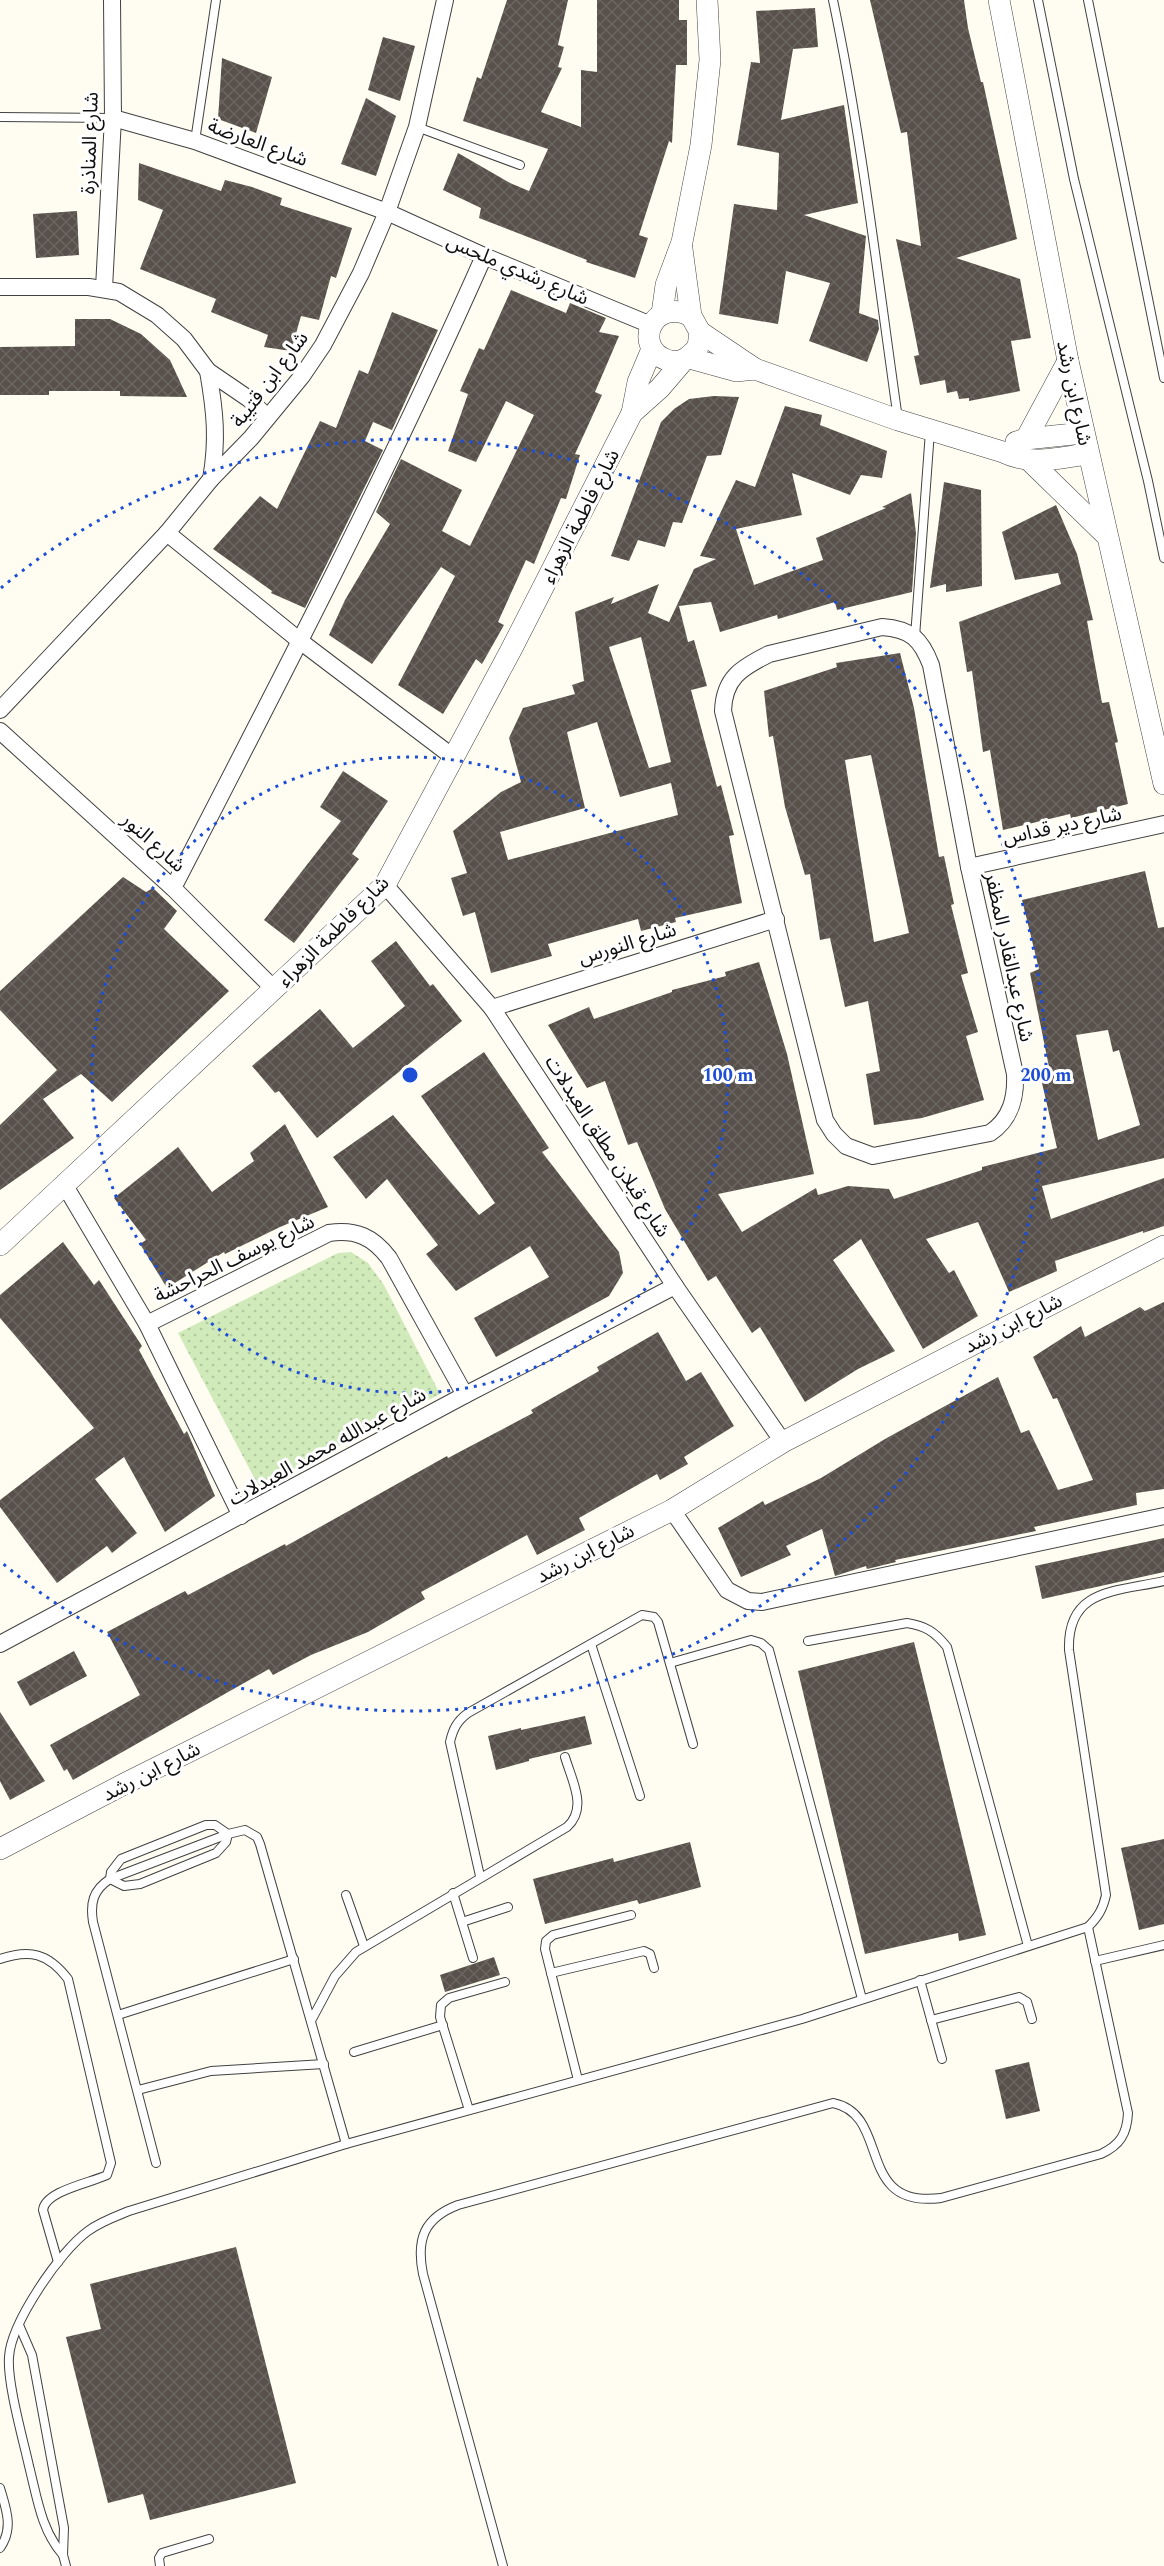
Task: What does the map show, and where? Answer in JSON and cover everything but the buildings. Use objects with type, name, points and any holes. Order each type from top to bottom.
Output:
[{"type":"street","name":"شارع المناذرة","points":[[104,288],[112,118],[112,0]]},
{"type":"street","name":"شارع ابن قتيبة","points":[[0,710],[167,533],[211,479],[251,438],[302,376],[323,345],[361,273],[387,212],[417,127],[445,0]]},
{"type":"street","points":[[707,0],[710,60],[708,99],[682,242],[666,285],[657,319],[649,333],[652,349],[660,358],[671,362],[686,359],[736,371],[755,369]]},
{"type":"street","name":"شارع ابن رشد","points":[[999,0],[1085,444],[1164,784]]},
{"type":"street","name":"شارع العارضة","points":[[112,118],[195,141],[387,212]]},
{"type":"street","name":"شارع رشدي ملحس","points":[[387,212],[484,256],[657,319]]},
{"type":"street","points":[[682,242],[684,279],[698,346],[686,359]]},
{"type":"street","points":[[174,888],[300,641],[450,333],[484,256]]},
{"type":"street","points":[[0,287],[104,288],[119,292],[157,315],[184,339],[208,371],[249,399],[267,417]]},
{"type":"street","points":[[657,319],[672,310],[682,311],[695,324],[755,369],[898,420],[931,428],[1016,458],[1030,461],[1085,444]]},
{"type":"street","name":"شارع فاطمة الزهراء","points":[[0,1245],[385,885],[511,650],[632,413],[638,382],[652,349]]},
{"type":"street","name":"شارع فاطمة الزهراء","points":[[632,413],[660,388],[686,359]]},
{"type":"street","points":[[1026,439],[1068,361]]},
{"type":"street","points":[[208,371],[217,448],[211,479]]},
{"type":"street","points":[[1004,452],[1014,443],[1026,439],[1085,444]]},
{"type":"street","points":[[1030,461],[1105,534]]},
{"type":"street","points":[[167,533],[300,641],[453,757]]},
{"type":"street","name":"شارع عبدالقادر المظفر","points":[[882,627],[894,628],[915,637],[924,647],[931,665],[969,867],[1015,1074],[1015,1090],[1008,1116],[1002,1125],[990,1133],[873,1156],[846,1146],[825,1120],[723,711],[724,696],[730,679],[769,654],[882,627]]},
{"type":"street","name":"شارع النور","points":[[0,731],[174,888],[275,990]]},
{"type":"street","name":"شارع دير قداس","points":[[969,867],[1164,824]]},
{"type":"street","name":"شارع قبلان مطلق العبدلات","points":[[385,885],[492,1008],[675,1286],[783,1442]]},
{"type":"street","name":"شارع النورس","points":[[492,1008],[776,919]]},
{"type":"street","points":[[64,1184],[147,1324],[241,1516]]},
{"type":"street","name":"شارع يوسف الحراحشة","points":[[147,1324],[329,1233],[344,1231],[358,1233],[379,1245],[389,1258],[465,1395]]},
{"type":"street","name":"شارع ابن رشد","points":[[0,1849],[672,1510],[783,1442],[1164,1246]]},
{"type":"street","name":"شارع عبدالله محمد العبدلات","points":[[0,1644],[465,1395],[675,1286]]},
{"type":"street","points":[[672,1510],[727,1590],[748,1601],[762,1602],[1164,1516]]},
{"type":"lane","points":[[195,141],[216,0]]},
{"type":"lane","points":[[833,0],[844,53],[898,420]]},
{"type":"lane","points":[[1038,0],[1072,169],[1164,558]]},
{"type":"lane","points":[[1088,0],[1164,378]]},
{"type":"lane","points":[[0,117],[112,118]]},
{"type":"lane","points":[[417,127],[520,165]]},
{"type":"lane","points":[[915,637],[931,428]]},
{"type":"lane","points":[[63,2554],[53,2544],[44,2525],[9,2372],[10,2348],[19,2325],[43,2283],[58,2262],[86,2232],[105,2220],[129,2211],[346,2144],[802,2019],[1028,1946],[1076,1933],[1088,1927],[1097,1918],[1106,1895],[1069,1650],[1071,1622],[1078,1609],[1088,1600],[1164,1581]]},
{"type":"lane","points":[[480,1876],[450,1742],[452,1730],[468,1713],[642,1615],[648,1615],[658,1622],[693,1744]]},
{"type":"lane","points":[[808,1641],[907,1623],[923,1626],[937,1634],[946,1647],[1028,1946]]},
{"type":"lane","points":[[670,1663],[751,1640],[762,1642],[770,1650],[862,1999]]},
{"type":"lane","points":[[591,1644],[640,1796]]},
{"type":"lane","points":[[312,2019],[341,1968],[364,1946],[573,1821],[579,1804],[565,1758]]},
{"type":"lane","points":[[110,1879],[111,1872],[122,1859],[198,1828],[215,1825],[228,1834]]},
{"type":"lane","points":[[156,2163],[91,1912],[92,1901],[96,1892],[110,1879],[228,1834],[245,1830],[257,1837],[312,2019],[346,2144]]},
{"type":"lane","points":[[110,1879],[124,1886],[140,1884],[216,1853],[226,1842],[228,1834]]},
{"type":"lane","points":[[453,1893],[473,1958]]},
{"type":"lane","points":[[346,1895],[364,1946]]},
{"type":"lane","points":[[462,1922],[508,1907]]},
{"type":"lane","points":[[578,2080],[545,1945],[549,1937],[631,1915]]},
{"type":"lane","points":[[502,2566],[423,2274],[420,2245],[433,2219],[444,2210],[458,2205],[833,2103],[846,2106],[856,2113],[880,2170],[890,2186],[905,2196],[923,2201],[1101,2154],[1112,2149],[1122,2140],[1127,2127],[1128,2113],[1088,1927]]},
{"type":"lane","points":[[1095,1961],[1164,1945]]},
{"type":"lane","points":[[552,1973],[644,1951],[651,1956],[654,1968]]},
{"type":"lane","points":[[0,1959],[24,1953],[36,1954],[59,1967],[68,1978],[111,2163],[107,2175],[50,2197],[44,2205],[43,2210],[58,2262]]},
{"type":"lane","points":[[118,2016],[294,1959]]},
{"type":"lane","points":[[920,1980],[942,2059]]},
{"type":"lane","points":[[469,2110],[439,2011],[444,2001],[505,1982]]},
{"type":"lane","points":[[931,2020],[1019,1997],[1027,2002],[1032,2019]]},
{"type":"lane","points":[[354,2052],[442,2025]]},
{"type":"lane","points":[[138,2090],[218,2070],[324,2064]]},
{"type":"lane","points":[[19,2325],[32,2355],[64,2528],[63,2554],[66,2566]]},
{"type":"lane","points":[[0,2488],[9,2524],[7,2537],[0,2548]]},
{"type":"lane","points":[[160,2566],[159,2558],[162,2553],[209,2539]]},
{"type":"green space","points":[[351,1252],[368,1263],[384,1285],[440,1394],[259,1487],[178,1333],[338,1253]]}]
